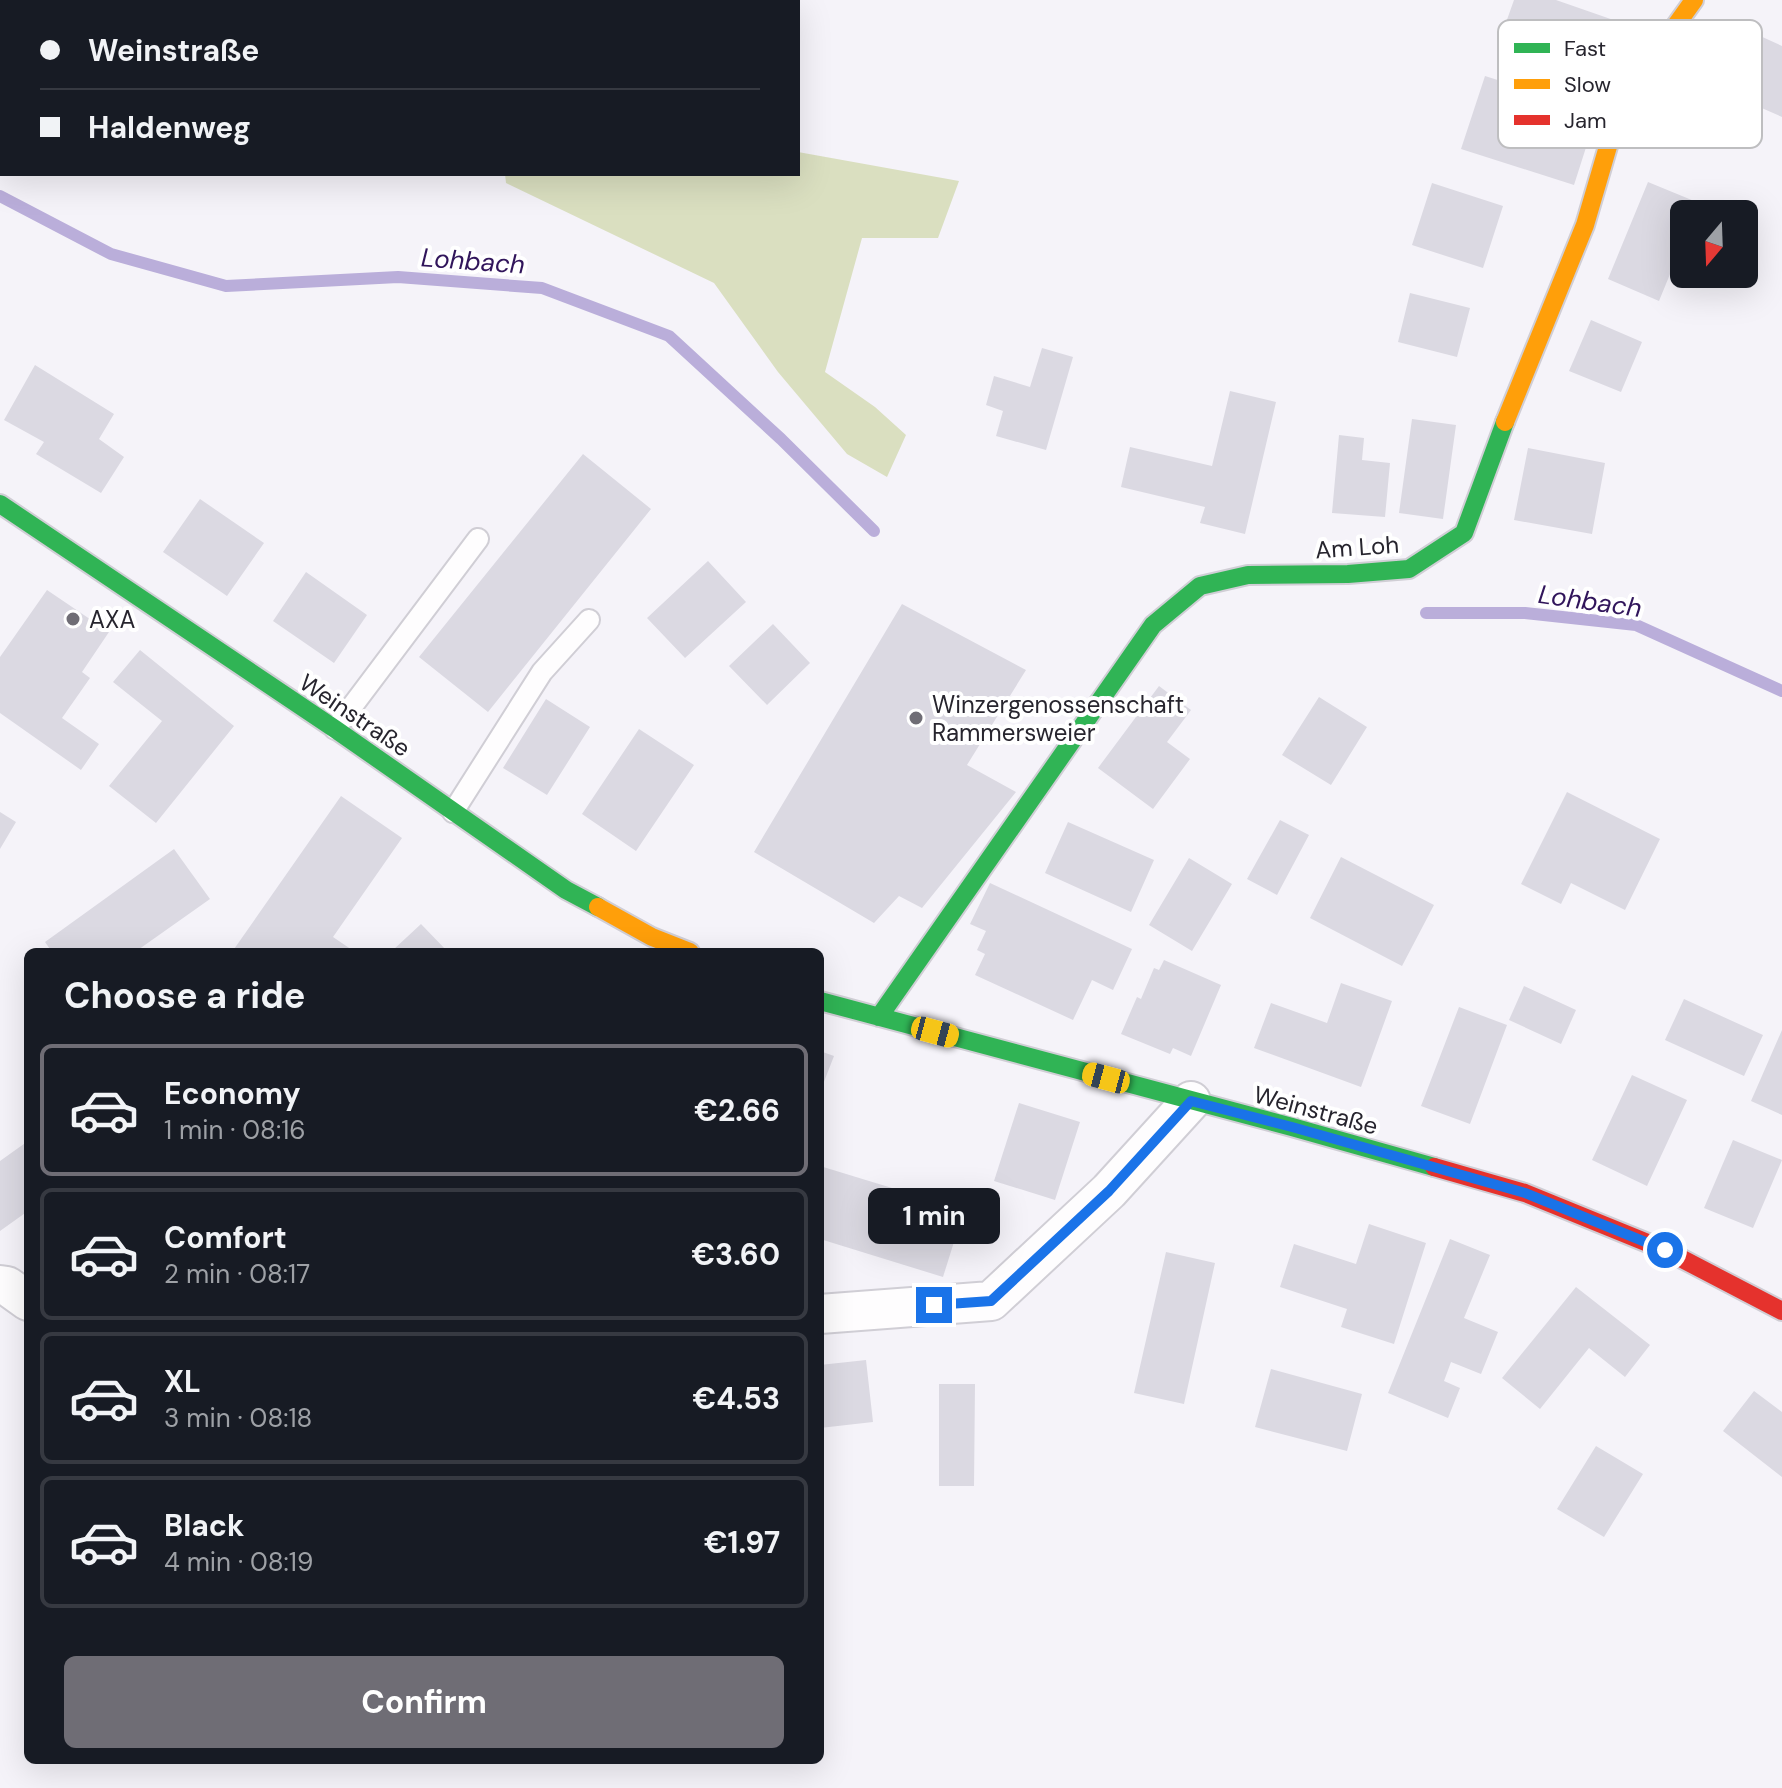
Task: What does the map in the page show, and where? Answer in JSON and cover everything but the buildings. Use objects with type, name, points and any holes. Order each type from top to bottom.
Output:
[{"type":"street","name":"Am Loh","points":[[1680,20],[1694,0]]},
{"type":"street","name":"Am Loh","points":[[879,1017],[1153,625],[1200,586],[1248,575],[1348,574],[1409,569],[1464,533],[1521,380],[1585,225],[1608,148]]},
{"type":"street","name":"Weinstraße","points":[[0,504],[335,729],[648,945]]},
{"type":"street","name":"Weinstraße","points":[[824,1002],[1292,1127],[1525,1193],[1665,1250],[1782,1311]]},
{"type":"street","points":[[824,1314],[991,1301],[1109,1191],[1191,1101]]},
{"type":"street","points":[[0,1285],[7,1286],[24,1298]]},
{"type":"lane","points":[[335,729],[478,539]]},
{"type":"lane","points":[[453,812],[542,672],[589,620]]},
{"type":"green space","points":[[800,152],[959,181],[938,238],[862,238],[825,372],[875,407],[906,435],[887,477],[847,454],[778,372],[714,283],[506,183],[505,176],[800,176]]},
{"type":"waterway","name":"Lohbach","points":[[0,196],[111,254],[226,286],[398,277],[542,288],[669,336],[781,439],[874,531]]},
{"type":"waterway","name":"Lohbach","points":[[1426,613],[1525,613],[1636,625],[1782,691]]},
{"type":"traffic: fast","points":[[879,1017],[1153,625],[1200,586],[1248,575],[1348,574],[1409,569],[1464,533],[1505,422]]},
{"type":"traffic: fast","points":[[0,504],[335,729],[566,890],[598,907]]},
{"type":"traffic: fast","points":[[824,1002],[1434,1167]]},
{"type":"traffic: slow","points":[[1680,20],[1694,0]]},
{"type":"traffic: slow","points":[[1505,422],[1585,225],[1608,148]]},
{"type":"traffic: slow","points":[[598,907],[652,937],[680,948]]},
{"type":"traffic: jam","points":[[1434,1167],[1525,1193],[1665,1250],[1782,1311]]},
{"type":"place","name":"AXA","points":[[73,619]]},
{"type":"place","name":"Winzergenossenschaft Rammersweier","points":[[916,718]]},
{"type":"route","points":[[934,1305],[991,1301],[1109,1191],[1191,1101],[1525,1193],[1665,1250]]}]
